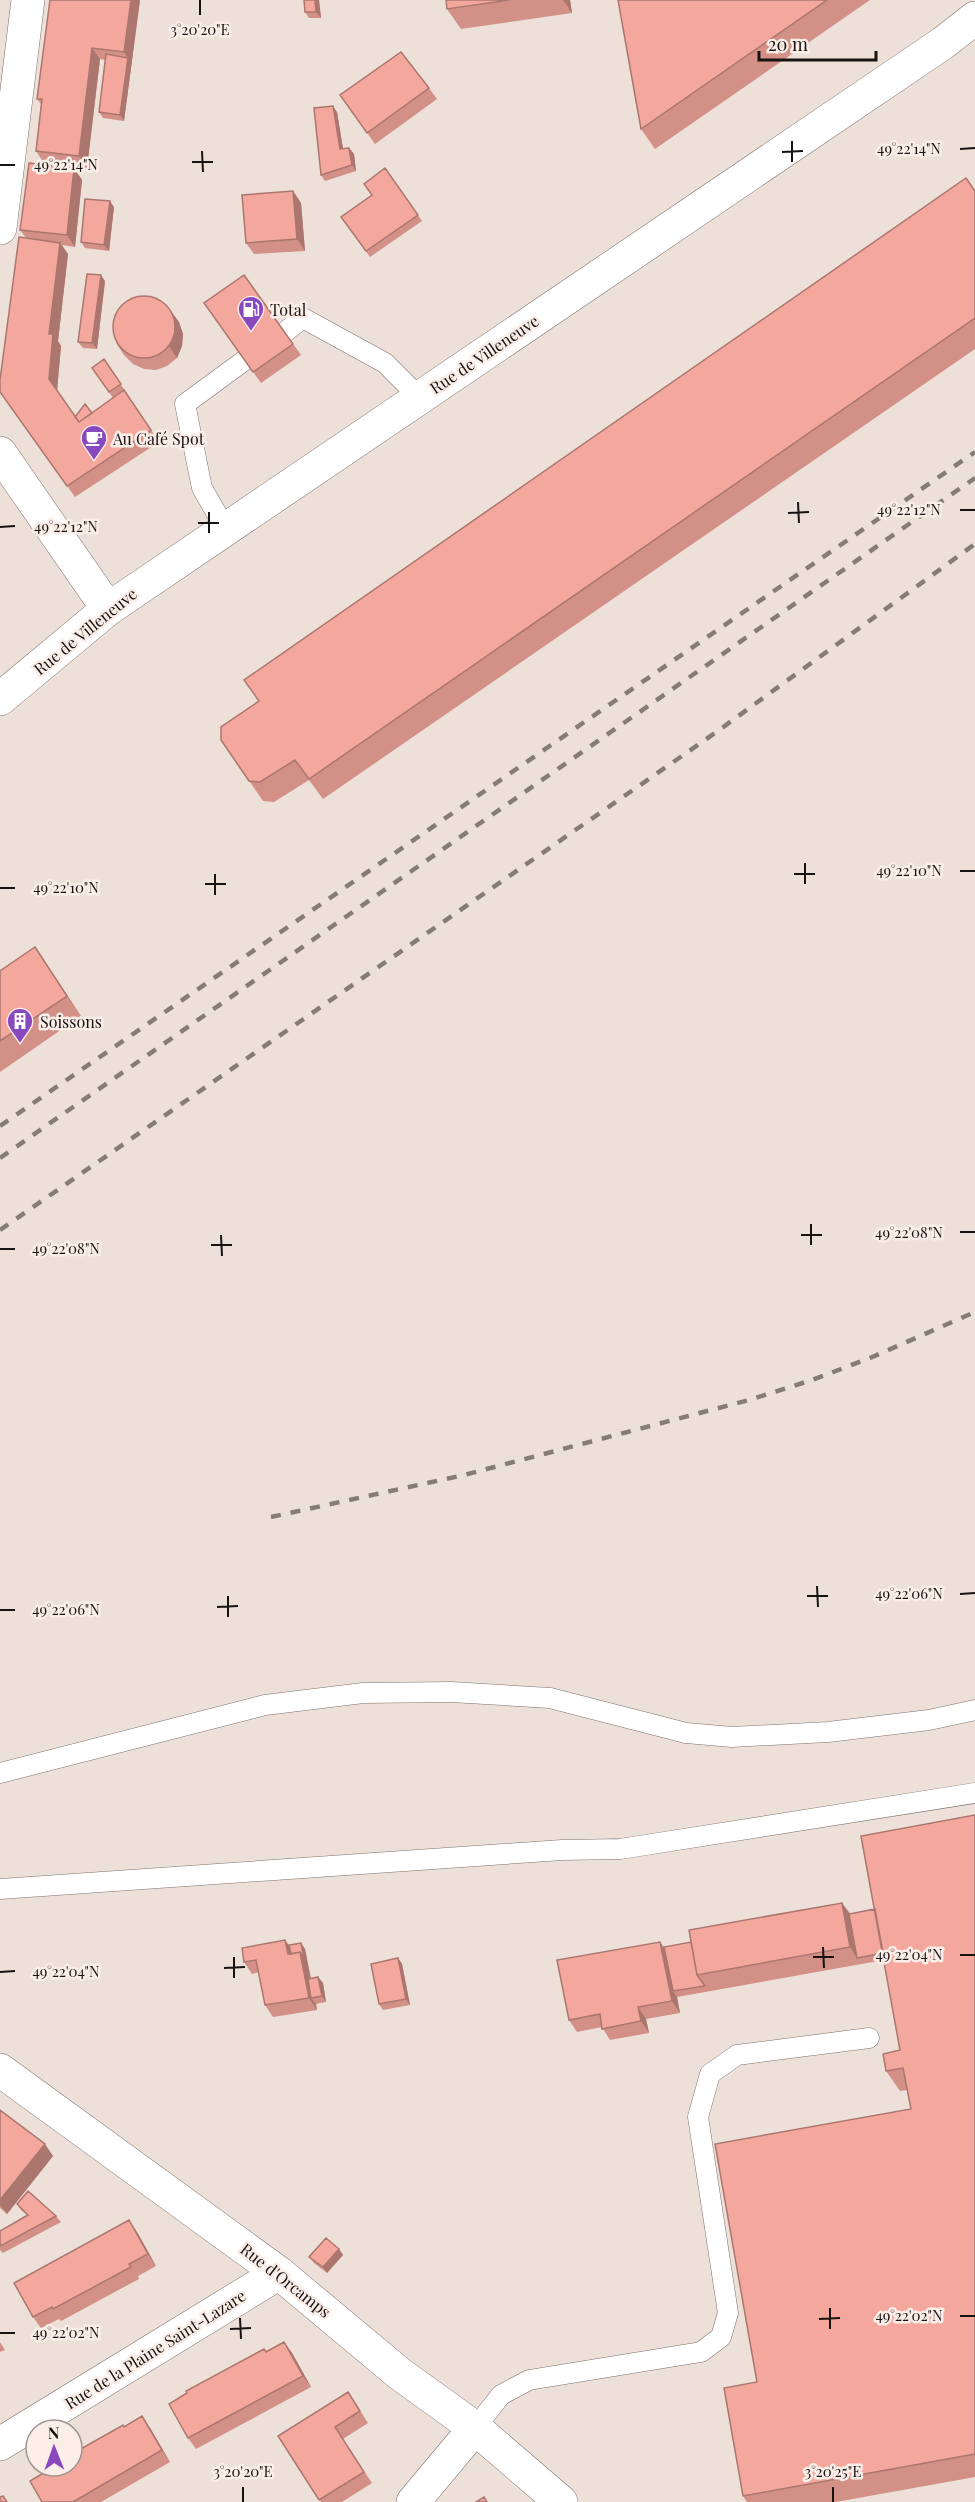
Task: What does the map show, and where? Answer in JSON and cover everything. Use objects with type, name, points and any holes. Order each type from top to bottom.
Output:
[{"type":"street","points":[[0,228],[28,0]]},
{"type":"street","name":"Rue de Villeneuve","points":[[0,699],[108,609],[943,43],[975,18]]},
{"type":"street","points":[[0,453],[108,609]]},
{"type":"street","name":"Rue d'Orcamps","points":[[0,2070],[155,2180],[279,2273],[400,2374],[475,2428],[561,2502]]},
{"type":"street","name":"Rue de la Plaine Saint-Lazare","points":[[0,2444],[279,2273]]},
{"type":"street","points":[[413,2502],[475,2428]]},
{"type":"lane","points":[[285,332],[303,318],[385,363],[419,397]]},
{"type":"lane","points":[[225,528],[202,488],[185,404],[245,360]]},
{"type":"lane","points":[[0,1773],[265,1705],[363,1693],[451,1692],[550,1698],[686,1733],[732,1737],[828,1732],[929,1720],[975,1710]]},
{"type":"lane","points":[[0,1888],[562,1850],[620,1850],[975,1793]]},
{"type":"lane","points":[[475,2428],[501,2394],[529,2380],[701,2352],[721,2337],[728,2313],[698,2117],[710,2074],[737,2055],[869,2038]]},
{"type":"building","points":[[50,0],[131,0],[124,52],[92,48],[79,156],[36,151],[42,99],[37,99]]},
{"type":"building","points":[[304,0],[315,0],[316,12],[305,12]]},
{"type":"building","points":[[446,0],[509,0],[447,9]]},
{"type":"building","points":[[618,0],[827,0],[641,129]]},
{"type":"building","points":[[401,52],[429,88],[367,133],[340,95]]},
{"type":"building","points":[[106,54],[128,58],[120,115],[99,112]]},
{"type":"building","points":[[333,106],[340,149],[349,148],[352,165],[321,175],[314,108]]},
{"type":"building","points":[[29,163],[74,168],[67,235],[20,230]]},
{"type":"building","points":[[385,168],[418,215],[366,251],[341,217],[372,195],[364,184]]},
{"type":"building","points":[[966,178],[975,191],[975,318],[309,779],[295,760],[260,782],[249,781],[221,740],[221,727],[259,701],[244,680]]},
{"type":"building","points":[[293,191],[297,239],[246,243],[242,195]]},
{"type":"building","points":[[85,199],[110,201],[104,245],[81,242]]},
{"type":"building","points":[[19,237],[60,243],[49,334],[53,334],[49,379],[79,422],[124,390],[151,430],[67,486],[0,392]]},
{"type":"building","points":[[87,274],[101,275],[92,343],[78,342]]},
{"type":"building","points":[[244,275],[293,344],[253,372],[204,303]]},
{"type":"building","points":[[138,296],[150,296],[166,305],[173,315],[175,327],[173,339],[166,349],[150,358],[138,358],[127,353],[118,344],[113,333],[113,321],[118,310],[127,301]]},
{"type":"building","points":[[104,359],[121,384],[109,392],[92,368]]},
{"type":"building","points":[[85,404],[92,413],[79,422],[75,417]]},
{"type":"building","points":[[35,947],[67,996],[0,1041],[0,971]]},
{"type":"building","points":[[975,1815],[975,2454],[743,2496],[724,2388],[757,2382],[715,2144],[911,2109],[903,2068],[886,2071],[883,2054],[900,2050],[861,1836]]},
{"type":"building","points":[[842,1903],[850,1947],[697,1975],[689,1930]]},
{"type":"building","points":[[875,1909],[883,1953],[857,1958],[849,1914]]},
{"type":"building","points":[[285,1940],[288,1954],[300,1952],[309,1998],[265,2005],[256,1960],[244,1962],[242,1948]]},
{"type":"building","points":[[660,1942],[672,2001],[638,2007],[641,2021],[602,2029],[600,2014],[569,2020],[557,1960]]},
{"type":"building","points":[[691,1942],[697,1975],[705,1986],[673,1991],[664,1947]]},
{"type":"building","points":[[301,1943],[304,1958],[300,1952],[291,1954],[289,1945]]},
{"type":"building","points":[[398,1958],[406,1999],[379,2004],[371,1964]]},
{"type":"building","points":[[318,1977],[322,1996],[311,1998],[308,1979]]},
{"type":"building","points":[[0,2110],[45,2144],[0,2200]]},
{"type":"building","points":[[28,2191],[56,2216],[0,2246],[0,2231],[28,2215],[17,2204]]},
{"type":"building","points":[[129,2220],[148,2254],[129,2264],[131,2267],[53,2309],[52,2307],[33,2317],[14,2283]]},
{"type":"building","points":[[326,2238],[339,2249],[323,2267],[309,2257]]},
{"type":"building","points":[[284,2342],[303,2376],[188,2438],[169,2404],[187,2393],[186,2391],[264,2349],[266,2352]]},
{"type":"building","points":[[348,2392],[360,2411],[335,2427],[364,2472],[319,2500],[278,2436]]},
{"type":"building","points":[[142,2416],[162,2450],[73,2502],[42,2502],[30,2481],[35,2478],[84,2478],[84,2447],[123,2425],[124,2427]]},
{"type":"building","points":[[3,2496],[7,2502],[0,2502],[0,2497]]},
{"type":"building","points":[[484,2497],[487,2502],[476,2502]]},
{"type":"railway","points":[[0,1126],[975,452]]},
{"type":"railway","points":[[0,1158],[975,478]]},
{"type":"railway","points":[[0,1230],[715,733],[975,544]]},
{"type":"railway","points":[[271,1517],[464,1475],[749,1400],[870,1358],[975,1312]]},
{"type":"place","name":"Total","points":[[251,332]]},
{"type":"place","name":"Au Café Spot","points":[[94,461]]},
{"type":"place","name":"Soissons","points":[[20,1044]]}]
